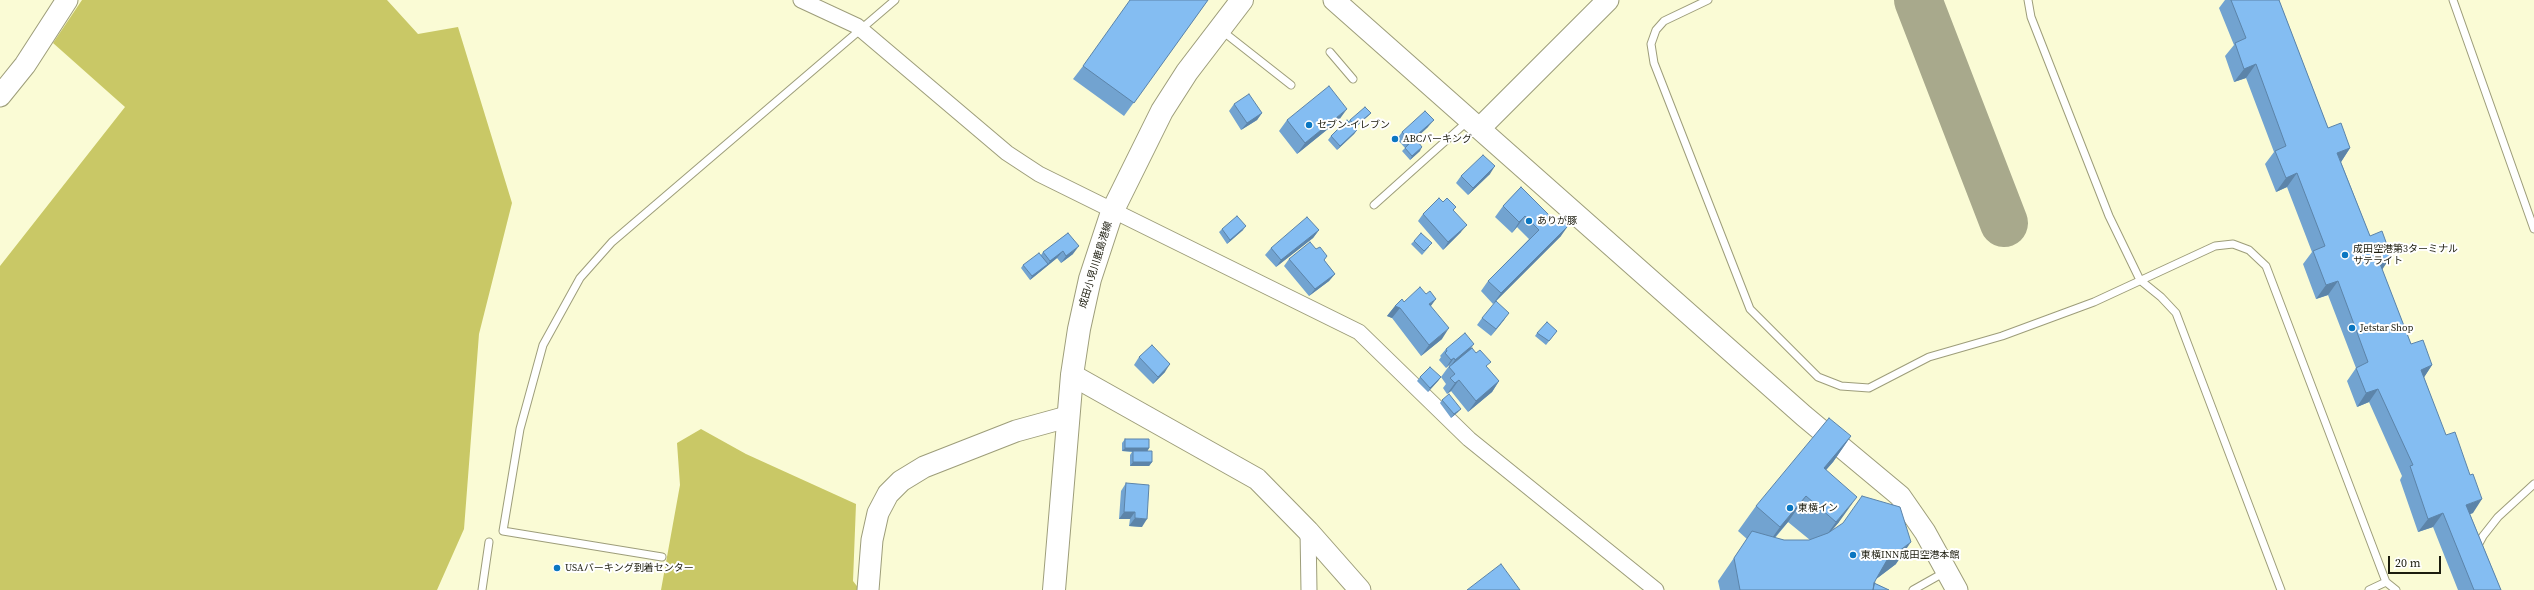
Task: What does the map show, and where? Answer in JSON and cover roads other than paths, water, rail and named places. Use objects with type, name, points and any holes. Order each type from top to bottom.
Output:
[{"type":"main road","name":"成田小見川鹿島港線","points":[[1054,590],[1072,375],[1078,329],[1090,279],[1112,212],[1162,111],[1186,72],[1242,0]]},
{"type":"street","points":[[0,96],[25,65],[67,0]]},
{"type":"street","points":[[801,0],[860,29],[1007,153],[1039,174],[1112,212],[1359,332],[1469,439],[1656,590]]},
{"type":"street","points":[[1334,0],[1386,49],[1475,123],[1804,416],[1900,496],[1925,532],[1957,590]]},
{"type":"street","points":[[1475,123],[1608,0]]},
{"type":"street","points":[[1072,375],[1257,478],[1308,531],[1360,590]]},
{"type":"street","points":[[868,590],[872,540],[878,513],[888,494],[901,481],[924,467],[1016,430],[1068,417]]},
{"type":"street","points":[[1308,531],[1308,590]]},
{"type":"lane","points":[[662,557],[503,531],[520,430],[543,345],[580,278],[612,242],[895,0]]},
{"type":"lane","points":[[1707,0],[1664,21],[1656,30],[1651,44],[1654,63],[1750,309],[1818,377],[1841,386],[1869,388],[1929,357],[2002,336],[2094,302],[2215,246],[2232,244],[2249,250],[2260,258],[2266,266],[2386,582],[2396,590]]},
{"type":"lane","points":[[2028,0],[2031,17],[2109,216],[2140,280],[2161,297],[2176,313],[2281,590]]},
{"type":"lane","points":[[2453,0],[2534,229]]},
{"type":"lane","points":[[1219,29],[1291,85]]},
{"type":"lane","points":[[1330,52],[1353,79]]},
{"type":"lane","points":[[1374,205],[1475,123]]},
{"type":"lane","points":[[2473,556],[2483,536],[2498,517],[2534,484]]},
{"type":"lane","points":[[482,590],[489,542]]},
{"type":"lane","points":[[1914,590],[1947,571]]},
{"type":"lane","points":[[2369,590],[2386,582]]},
{"type":"place","name":"セブン-イレブン","points":[[1309,125]]},
{"type":"place","name":"ABCパーキング","points":[[1395,139]]},
{"type":"place","name":"ありが豚","points":[[1529,221]]},
{"type":"place","name":"成田空港第3ターミナル サテライト","points":[[2345,255]]},
{"type":"place","name":"Jetstar Shop","points":[[2352,328]]},
{"type":"place","name":"東横イン","points":[[1790,508]]},
{"type":"place","name":"東横INN成田空港本館","points":[[1853,555]]},
{"type":"place","name":"USAパーキング到着センター","points":[[557,568]]}]
